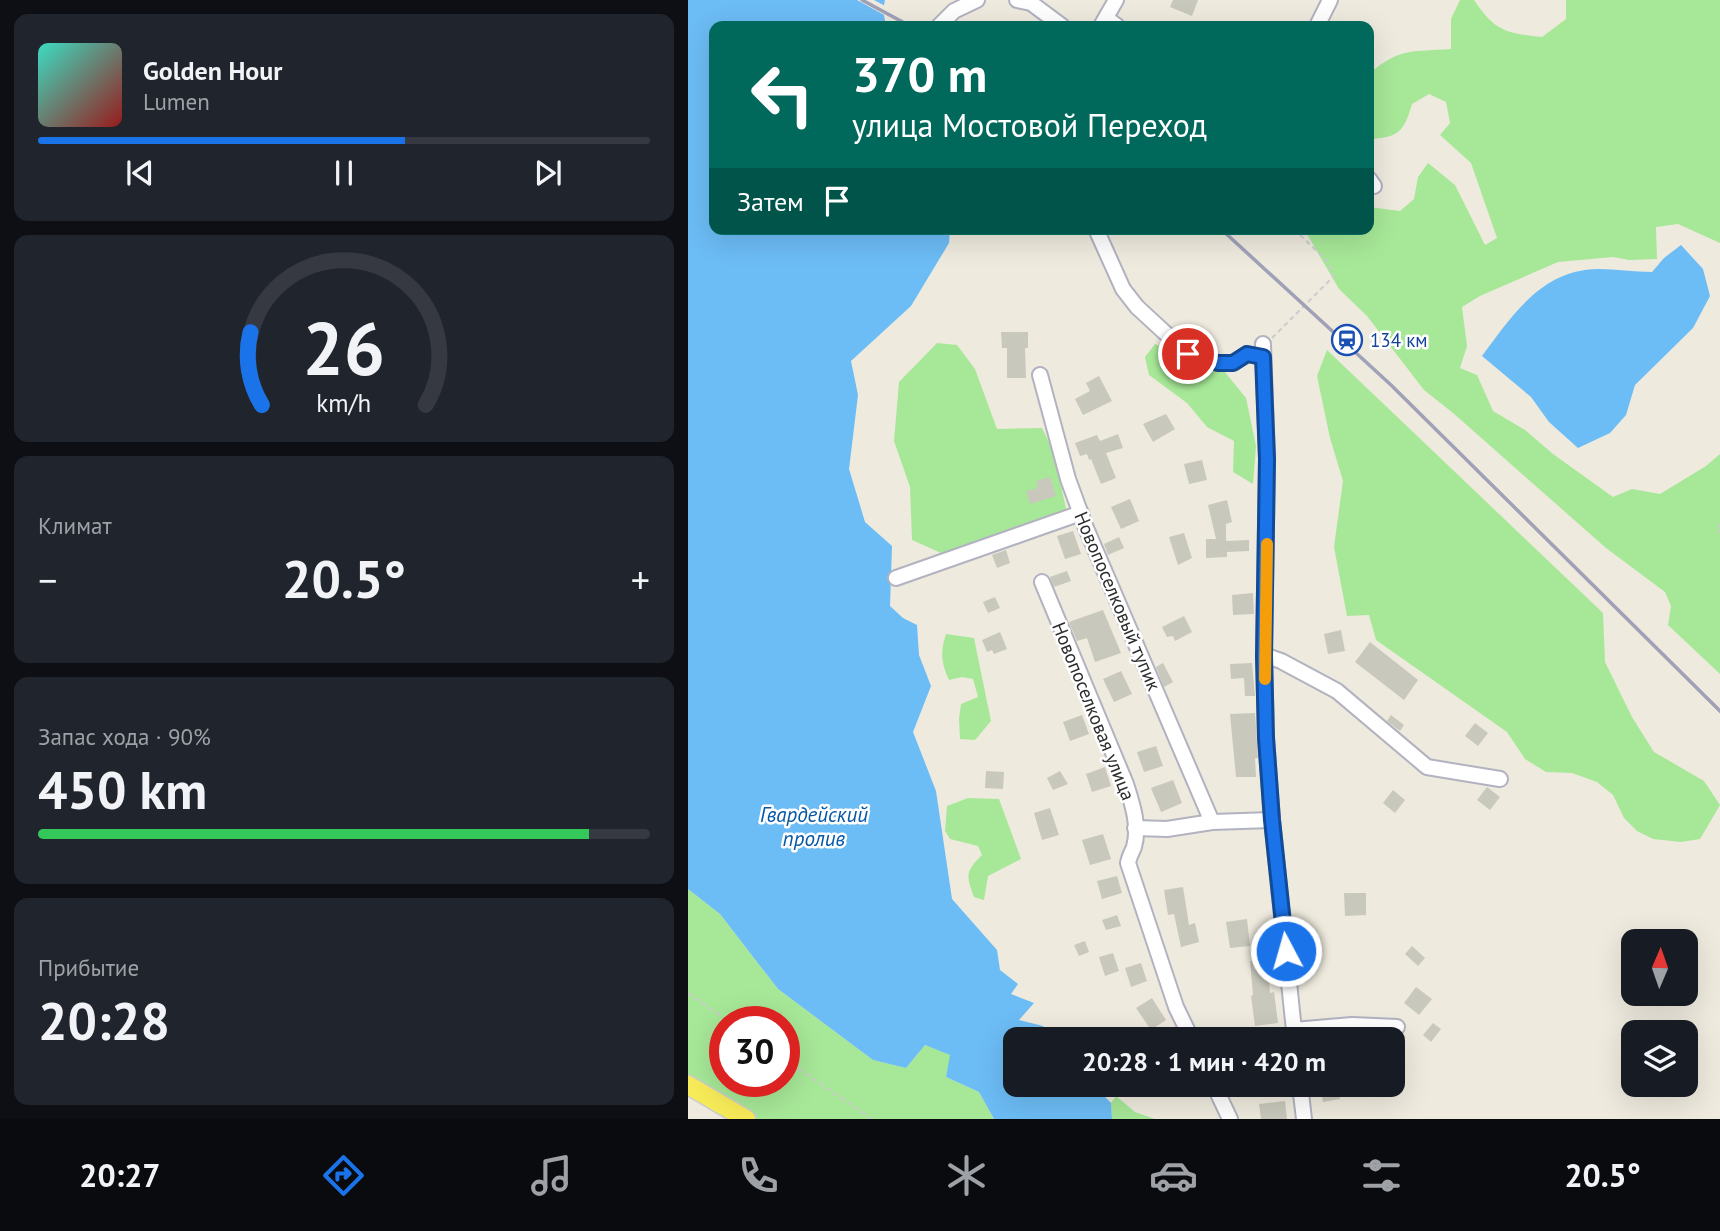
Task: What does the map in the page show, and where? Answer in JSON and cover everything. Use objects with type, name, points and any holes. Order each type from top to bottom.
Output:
[{"type":"main road","points":[[688,1085],[746,1119]]},
{"type":"street","points":[[944,21],[954,11],[977,0]]},
{"type":"street","points":[[1017,0],[1031,3],[1055,21]]},
{"type":"street","points":[[1109,21],[1116,0]]},
{"type":"street","points":[[1320,21],[1330,0]]},
{"type":"street","points":[[1099,235],[1123,289],[1137,307],[1188,354],[1218,363],[1233,363],[1247,354],[1263,350],[1267,500],[1264,656],[1266,738],[1294,1027]]},
{"type":"street","name":"Новопоселковый тупик","points":[[1040,375],[1068,479],[1081,513],[1212,822]]},
{"type":"street","points":[[896,578],[1081,513]]},
{"type":"street","name":"Новопоселковая улица","points":[[1042,582],[1126,784],[1133,807],[1135,828],[1134,846],[1128,863],[1185,1027]]},
{"type":"street","points":[[1264,656],[1281,661],[1337,691],[1427,767],[1500,779]]},
{"type":"street","points":[[1135,828],[1272,820]]},
{"type":"street","points":[[1341,1027],[1397,1027]]},
{"type":"street","points":[[1220,1097],[1230,1119]]},
{"type":"street","points":[[1301,1097],[1304,1119]]},
{"type":"path","points":[[1263,350],[1333,277],[1328,262],[1300,235]]},
{"type":"path","points":[[1720,523],[1717,529],[1720,533]]},
{"type":"path","points":[[689,995],[709,1008]]},
{"type":"path","points":[[800,1070],[872,1119]]},
{"type":"green space","points":[[1460,0],[1474,0],[1488,18],[1502,29],[1542,37],[1566,19],[1566,0],[1720,0],[1720,243],[1678,224],[1656,227],[1657,259],[1629,260],[1613,257],[1558,262],[1480,296],[1462,307],[1467,346],[1460,368],[1477,375],[1493,411],[1525,430],[1553,454],[1613,497],[1632,489],[1660,494],[1706,466],[1720,454],[1720,674],[1668,625],[1671,606],[1665,592],[1606,548],[1424,390],[1367,316],[1339,289],[1308,235],[1374,235],[1374,208],[1400,211],[1414,199],[1418,177],[1428,163],[1455,185],[1485,245],[1497,238],[1471,163],[1440,135],[1450,123],[1446,102],[1429,94],[1412,104],[1403,127],[1398,132],[1374,138],[1374,70],[1407,52],[1451,49],[1451,19]]},
{"type":"green space","points":[[937,343],[957,345],[975,369],[997,429],[1042,428],[1054,452],[1066,509],[1016,533],[941,553],[912,540],[910,487],[894,441],[899,382]]},
{"type":"green space","points":[[1155,344],[1202,366],[1224,371],[1246,398],[1256,446],[1253,484],[1233,472],[1234,441],[1207,427],[1187,403],[1149,375],[1145,357]]},
{"type":"green space","points":[[1327,350],[1603,613],[1605,662],[1632,717],[1654,752],[1704,781],[1720,805],[1700,839],[1681,842],[1653,839],[1637,831],[1624,818],[1613,795],[1597,782],[1572,773],[1546,772],[1525,759],[1507,732],[1376,640],[1369,615],[1347,616],[1334,547],[1343,481],[1330,438],[1317,376]]},
{"type":"green space","points":[[946,634],[974,638],[991,721],[975,740],[960,739],[959,719],[961,704],[978,697],[973,679],[962,677],[949,680],[942,657]]},
{"type":"green space","points":[[968,798],[999,799],[1021,859],[988,876],[984,900],[974,897],[969,879],[972,866],[982,855],[978,846],[950,839],[945,831],[947,806]]},
{"type":"green space","points":[[688,889],[720,914],[778,989],[873,1060],[906,1068],[925,1045],[951,1055],[946,1077],[979,1092],[994,1119],[752,1119],[714,1097],[800,1097],[800,1006],[709,1006],[709,1094],[688,1082]]},
{"type":"green space","points":[[1117,1097],[1135,1112],[1155,1119],[1112,1119],[1111,1103]]},
{"type":"water","name":"Гвардейский пролив","points":[[688,0],[885,0],[885,21],[709,21],[709,235],[950,235],[949,243],[911,306],[851,361],[858,395],[849,469],[865,522],[892,546],[890,606],[903,618],[917,625],[919,655],[931,686],[913,732],[936,791],[952,899],[997,950],[1000,970],[1018,984],[1011,994],[1034,1003],[1019,1020],[1044,1027],[1003,1027],[1003,1097],[1105,1097],[1111,1103],[1112,1119],[994,1119],[979,1092],[946,1077],[950,1055],[925,1045],[906,1068],[873,1060],[778,989],[720,914],[688,889]]},
{"type":"water","points":[[1681,245],[1703,269],[1710,296],[1693,328],[1635,385],[1626,415],[1610,433],[1578,448],[1549,422],[1531,397],[1482,356],[1517,311],[1544,286],[1560,277],[1578,271],[1598,269],[1652,272]]},
{"type":"pier","points":[[857,0],[874,0],[887,7],[888,17]]},
{"type":"building","points":[[1173,0],[1198,0],[1192,16],[1170,7]]},
{"type":"building","points":[[1001,332],[1028,332],[1028,348],[1025,348],[1026,378],[1007,378],[1007,348],[1002,348]]},
{"type":"building","points":[[1099,376],[1112,401],[1083,415],[1075,399],[1090,391],[1086,383]]},
{"type":"building","points":[[1166,414],[1175,429],[1153,442],[1143,424]]},
{"type":"building","points":[[1118,434],[1123,448],[1106,453],[1116,478],[1101,484],[1091,459],[1089,460],[1087,454],[1080,456],[1075,443],[1097,435],[1100,441]]},
{"type":"building","points":[[1202,460],[1207,480],[1189,484],[1184,464]]},
{"type":"building","points":[[1050,477],[1056,496],[1030,504],[1026,491],[1038,488],[1036,481]]},
{"type":"building","points":[[1130,499],[1139,521],[1121,529],[1111,507]]},
{"type":"building","points":[[1227,500],[1232,522],[1226,524],[1226,541],[1249,540],[1249,551],[1227,552],[1227,557],[1206,558],[1206,539],[1216,539],[1208,505]]},
{"type":"building","points":[[1073,531],[1081,554],[1065,559],[1057,536]]},
{"type":"building","points":[[1184,533],[1192,558],[1178,565],[1169,537]]},
{"type":"building","points":[[1119,537],[1124,548],[1108,555],[1104,544]]},
{"type":"building","points":[[1006,550],[1010,563],[997,568],[992,555]]},
{"type":"building","points":[[1067,571],[1071,581],[1054,587],[1050,577]]},
{"type":"building","points":[[1253,593],[1254,614],[1233,615],[1232,595]]},
{"type":"building","points":[[995,597],[1000,608],[988,613],[983,602]]},
{"type":"building","points":[[1103,610],[1121,653],[1095,662],[1087,638],[1077,641],[1069,622]]},
{"type":"building","points":[[1184,616],[1192,632],[1175,641],[1173,636],[1167,637],[1162,627]]},
{"type":"building","points":[[1341,630],[1345,651],[1328,654],[1324,634]]},
{"type":"building","points":[[1000,632],[1007,649],[994,654],[992,650],[987,652],[982,640]]},
{"type":"building","points":[[1370,642],[1418,680],[1404,700],[1355,662]]},
{"type":"building","points":[[1163,663],[1173,682],[1164,687],[1156,667]]},
{"type":"building","points":[[1252,663],[1255,696],[1245,696],[1244,678],[1231,679],[1230,664]]},
{"type":"building","points":[[1121,671],[1132,694],[1114,702],[1103,679]]},
{"type":"building","points":[[1255,713],[1258,758],[1255,758],[1256,777],[1236,777],[1230,714]]},
{"type":"building","points":[[1082,715],[1089,734],[1070,741],[1063,722]]},
{"type":"building","points":[[1391,715],[1404,725],[1400,731],[1387,721]]},
{"type":"building","points":[[1475,723],[1488,733],[1478,746],[1465,736]]},
{"type":"building","points":[[1156,746],[1163,766],[1144,772],[1137,752]]},
{"type":"building","points":[[1105,767],[1111,786],[1092,792],[1086,774]]},
{"type":"building","points":[[986,771],[1004,772],[1003,789],[985,788]]},
{"type":"building","points":[[1060,771],[1068,784],[1053,790],[1047,778]]},
{"type":"building","points":[[1173,780],[1182,803],[1161,812],[1151,788]]},
{"type":"building","points":[[1487,787],[1500,797],[1490,810],[1477,800]]},
{"type":"building","points":[[1393,790],[1405,800],[1395,813],[1383,803]]},
{"type":"building","points":[[1050,808],[1059,835],[1042,840],[1034,813]]},
{"type":"building","points":[[1103,834],[1111,859],[1090,865],[1082,840]]},
{"type":"building","points":[[1117,876],[1122,893],[1102,899],[1097,881]]},
{"type":"building","points":[[1183,887],[1189,925],[1195,923],[1199,942],[1181,947],[1174,914],[1168,915],[1164,890]]},
{"type":"building","points":[[1344,893],[1366,893],[1366,915],[1345,916]]},
{"type":"building","points":[[1117,915],[1121,926],[1106,930],[1102,920]]},
{"type":"building","points":[[1247,919],[1250,946],[1230,948],[1226,922]]},
{"type":"building","points":[[1085,941],[1089,952],[1079,956],[1074,945]]},
{"type":"building","points":[[1412,946],[1425,958],[1418,966],[1405,954]]},
{"type":"building","points":[[1113,953],[1119,971],[1105,976],[1099,957]]},
{"type":"building","points":[[1267,960],[1270,993],[1274,992],[1278,1023],[1255,1026],[1250,961]]},
{"type":"building","points":[[1141,963],[1147,981],[1131,987],[1125,968]]},
{"type":"building","points":[[1416,987],[1432,999],[1419,1015],[1404,1003]]},
{"type":"building","points":[[1152,998],[1166,1020],[1156,1027],[1149,1027],[1136,1008]]},
{"type":"building","points":[[1433,1023],[1441,1029],[1431,1042],[1423,1035]]},
{"type":"building","points":[[1322,1097],[1340,1097],[1340,1099],[1323,1102]]},
{"type":"building","points":[[1285,1101],[1287,1119],[1261,1119],[1259,1104]]},
{"type":"railway","points":[[862,0],[901,21]]},
{"type":"railway","points":[[1228,235],[1391,385],[1721,712]]},
{"type":"slow traffic","points":[[1265,679],[1267,544]]},
{"type":"place","name":"134 км","points":[[1347,340]]},
{"type":"route","points":[[1188,354],[1218,363],[1233,363],[1247,354],[1263,357],[1267,459],[1264,656],[1266,738],[1286,951]]}]
